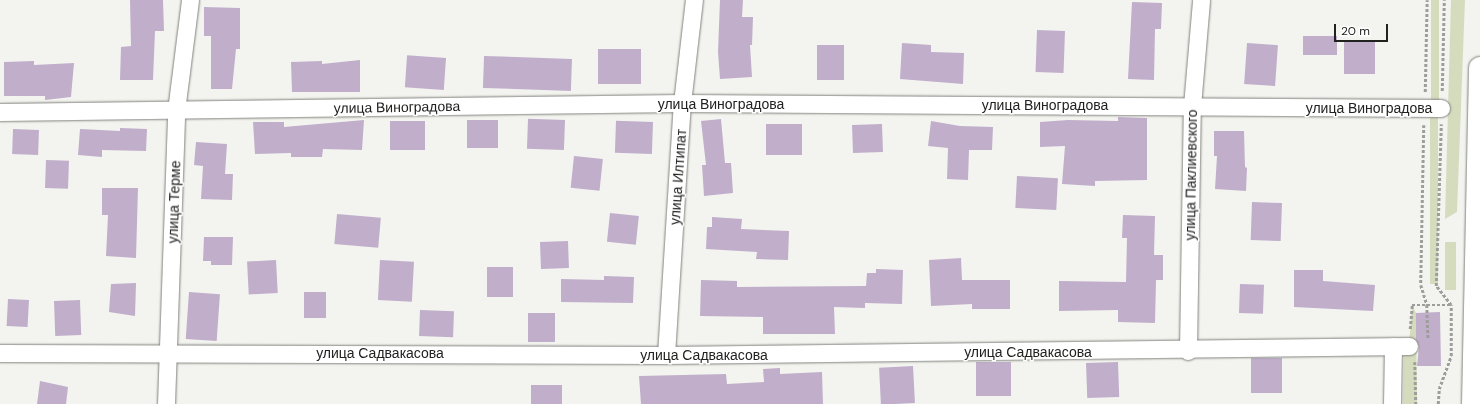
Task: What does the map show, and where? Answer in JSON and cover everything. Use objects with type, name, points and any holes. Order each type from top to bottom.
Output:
[{"type":"main road","points":[[1473,404],[1480,68]]},
{"type":"street","name":"улица Терме","points":[[166,404],[169,352],[176,111],[190,0]]},
{"type":"street","name":"улица Илтипат","points":[[666,355],[682,103],[694,0]]},
{"type":"street","name":"улица Паклиевского","points":[[1188,351],[1192,106],[1201,0]]},
{"type":"street","name":"улица Виноградова","points":[[0,112],[176,111],[682,103],[1433,108]]},
{"type":"street","name":"улица Садвакасова","points":[[0,353],[169,352],[666,355],[1188,351],[1401,346]]},
{"type":"street","points":[[1392,404],[1401,346]]},
{"type":"path","points":[[1427,0],[1433,108],[1436,286],[1451,305],[1451,356],[1439,389],[1438,404]]},
{"type":"path","points":[[1428,339],[1427,305],[1421,285],[1433,108],[1444,0]]},
{"type":"path","points":[[1416,404],[1414,346],[1401,346],[1412,305],[1451,305]]},
{"type":"green space","points":[[1431,0],[1439,0],[1439,103],[1431,103]]},
{"type":"green space","points":[[1451,0],[1465,0],[1457,212],[1445,219]]},
{"type":"green space","points":[[1430,115],[1438,115],[1438,284],[1430,284]]},
{"type":"green space","points":[[1445,242],[1456,242],[1456,290],[1445,290]]},
{"type":"green space","points":[[1412,305],[1416,313],[1417,404],[1403,404],[1404,346],[1409,346]]},
{"type":"building","points":[[130,0],[163,0],[164,31],[155,31],[153,80],[120,80],[121,47],[131,46]]},
{"type":"building","points":[[720,0],[743,0],[742,17],[753,17],[752,45],[750,45],[752,77],[720,79],[718,52]]},
{"type":"building","points":[[1132,2],[1162,3],[1161,29],[1155,29],[1154,80],[1128,79]]},
{"type":"building","points":[[204,7],[240,8],[240,49],[236,49],[232,89],[211,89],[211,36],[204,36]]},
{"type":"building","points":[[1037,30],[1065,31],[1064,73],[1036,72]]},
{"type":"building","points":[[1303,36],[1337,36],[1337,55],[1303,55]]},
{"type":"building","points":[[1344,42],[1375,42],[1375,74],[1344,74]]},
{"type":"building","points":[[902,43],[931,45],[931,52],[964,53],[963,84],[900,79]]},
{"type":"building","points":[[1247,43],[1278,45],[1275,86],[1244,84]]},
{"type":"building","points":[[817,45],[844,45],[844,80],[817,80]]},
{"type":"building","points":[[598,49],[641,49],[641,84],[598,84]]},
{"type":"building","points":[[407,55],[446,58],[444,90],[405,87]]},
{"type":"building","points":[[484,56],[572,59],[571,91],[483,88]]},
{"type":"building","points":[[360,60],[360,92],[292,92],[291,62],[322,61],[322,64]]},
{"type":"building","points":[[34,61],[34,65],[74,63],[71,97],[45,100],[45,96],[4,96],[4,62]]},
{"type":"building","points":[[1118,117],[1147,118],[1147,180],[1095,181],[1095,186],[1062,184],[1065,146],[1040,147],[1040,122],[1068,120],[1118,121]]},
{"type":"building","points":[[528,119],[565,120],[564,150],[527,149]]},
{"type":"building","points":[[721,119],[725,163],[731,163],[733,193],[704,196],[702,165],[706,165],[701,121]]},
{"type":"building","points":[[364,120],[362,150],[323,149],[322,157],[291,157],[291,153],[255,154],[253,122],[284,122],[284,127]]},
{"type":"building","points":[[467,120],[498,120],[498,148],[467,148]]},
{"type":"building","points":[[390,121],[425,121],[425,150],[390,150]]},
{"type":"building","points":[[616,121],[653,122],[652,154],[615,153]]},
{"type":"building","points":[[931,121],[960,126],[993,127],[992,150],[969,150],[968,180],[947,179],[948,148],[928,146]]},
{"type":"building","points":[[766,124],[802,124],[802,155],[766,155]]},
{"type":"building","points":[[882,124],[883,152],[853,153],[852,125]]},
{"type":"building","points":[[120,128],[147,129],[146,151],[102,150],[102,157],[78,155],[80,129],[120,131]]},
{"type":"building","points":[[13,129],[39,130],[38,155],[12,154]]},
{"type":"building","points":[[1214,131],[1244,131],[1245,167],[1247,168],[1246,191],[1215,189],[1217,156],[1214,156]]},
{"type":"building","points":[[196,142],[227,144],[225,174],[233,174],[232,200],[201,199],[203,166],[194,165]]},
{"type":"building","points":[[574,156],[603,159],[599,191],[571,188]]},
{"type":"building","points":[[46,160],[69,161],[68,189],[45,188]]},
{"type":"building","points":[[1017,176],[1058,178],[1056,210],[1015,208]]},
{"type":"building","points":[[102,188],[138,188],[136,258],[106,256],[108,215],[102,215]]},
{"type":"building","points":[[1252,202],[1282,203],[1281,241],[1251,240]]},
{"type":"building","points":[[610,213],[639,216],[636,245],[607,242]]},
{"type":"building","points":[[337,214],[381,218],[378,248],[334,244]]},
{"type":"building","points":[[1123,215],[1155,216],[1154,255],[1163,255],[1163,280],[1156,280],[1155,323],[1118,322],[1118,310],[1059,311],[1059,281],[1126,282],[1127,238],[1122,238]]},
{"type":"building","points":[[712,217],[742,219],[741,229],[789,231],[788,260],[756,259],[757,252],[706,249],[707,227],[712,227]]},
{"type":"building","points":[[204,237],[233,237],[232,265],[211,265],[211,261],[203,261]]},
{"type":"building","points":[[568,241],[569,268],[541,269],[540,242]]},
{"type":"building","points":[[961,258],[962,280],[1010,280],[1010,309],[972,309],[972,304],[931,306],[929,260]]},
{"type":"building","points":[[276,260],[278,293],[249,294],[247,262]]},
{"type":"building","points":[[380,260],[414,262],[412,302],[378,300]]},
{"type":"building","points":[[487,267],[513,267],[513,297],[487,297]]},
{"type":"building","points":[[876,269],[903,270],[902,304],[865,303],[865,308],[834,307],[835,334],[763,334],[763,317],[700,316],[701,280],[737,281],[737,287],[866,286],[867,273],[876,273]]},
{"type":"building","points":[[1294,270],[1323,270],[1323,281],[1375,285],[1373,311],[1294,307]]},
{"type":"building","points":[[604,276],[634,277],[633,303],[561,302],[561,279],[604,280]]},
{"type":"building","points":[[136,283],[135,316],[109,312],[111,284]]},
{"type":"building","points":[[1240,284],[1264,285],[1263,314],[1239,313]]},
{"type":"building","points":[[189,292],[220,294],[217,341],[186,339]]},
{"type":"building","points":[[304,292],[326,292],[326,318],[304,318]]},
{"type":"building","points":[[8,299],[29,300],[28,327],[7,326]]},
{"type":"building","points":[[80,300],[81,335],[55,336],[54,301]]},
{"type":"building","points":[[420,310],[454,311],[453,337],[419,336]]},
{"type":"building","points":[[1440,312],[1441,366],[1417,366],[1419,346],[1416,340],[1416,313]]},
{"type":"building","points":[[528,313],[555,313],[555,342],[528,342]]},
{"type":"building","points":[[1251,358],[1282,358],[1282,393],[1251,393]]},
{"type":"building","points":[[976,362],[1011,362],[1011,396],[976,396]]},
{"type":"building","points":[[1118,362],[1119,397],[1087,398],[1086,363]]},
{"type":"building","points":[[913,366],[915,403],[881,404],[879,368]]},
{"type":"building","points":[[780,368],[780,374],[822,372],[823,404],[641,404],[639,376],[726,374],[727,384],[764,382],[763,369]]},
{"type":"building","points":[[40,381],[68,387],[66,404],[37,404]]},
{"type":"building","points":[[531,385],[562,385],[562,404],[531,404]]}]
